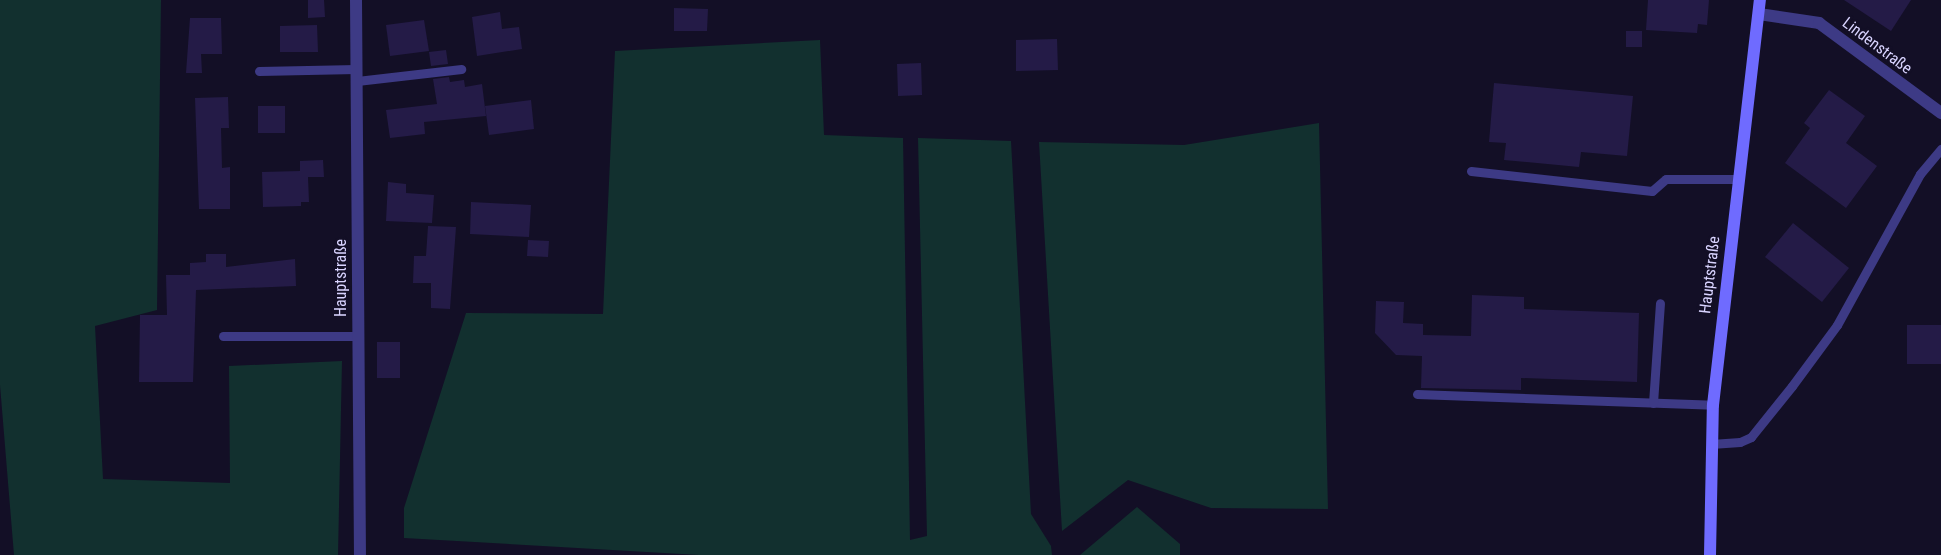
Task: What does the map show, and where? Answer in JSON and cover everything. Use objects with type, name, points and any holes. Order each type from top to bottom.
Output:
[{"type":"street","name":"Hauptstraße","points":[[356,0],[360,555]]},
{"type":"street","name":"Hauptstraße","points":[[1710,555],[1713,405],[1760,0]]},
{"type":"street","name":"Lindenstraße","points":[[1759,14],[1819,23],[1941,113]]},
{"type":"lane","points":[[258,71],[356,75],[461,68]]},
{"type":"lane","points":[[1711,444],[1740,442],[1751,437],[1792,386],[1837,324],[1920,174],[1941,149]]},
{"type":"lane","points":[[1471,171],[1652,191],[1666,179],[1738,179]]},
{"type":"lane","points":[[1653,402],[1660,303]]},
{"type":"lane","points":[[223,336],[358,336]]},
{"type":"lane","points":[[1417,394],[1713,405]]},
{"type":"green space","points":[[0,0],[161,0],[157,310],[95,326],[103,479],[230,483],[229,366],[342,361],[338,555],[14,555],[0,385]]},
{"type":"green space","points":[[820,40],[824,135],[903,138],[910,540],[927,536],[918,138],[1011,141],[1031,514],[1051,546],[1052,555],[699,555],[404,538],[404,508],[466,313],[603,314],[615,51]]},
{"type":"green space","points":[[1319,123],[1328,509],[1211,508],[1128,480],[1062,531],[1039,142],[1184,145]]},
{"type":"green space","points":[[1137,507],[1180,544],[1180,555],[1080,555]]},
{"type":"building","points":[[308,0],[324,0],[325,17],[308,18]]},
{"type":"building","points":[[1648,0],[1709,0],[1707,25],[1698,24],[1697,33],[1646,30]]},
{"type":"building","points":[[1844,0],[1911,0],[1891,31]]},
{"type":"building","points":[[674,8],[708,9],[707,31],[674,31]]},
{"type":"building","points":[[500,12],[502,29],[519,27],[522,49],[477,56],[472,17]]},
{"type":"building","points":[[190,18],[221,18],[222,54],[201,54],[202,73],[186,73]]},
{"type":"building","points":[[424,20],[429,51],[390,56],[386,25]]},
{"type":"building","points":[[317,25],[318,52],[280,52],[280,26]]},
{"type":"building","points":[[1626,31],[1642,31],[1642,47],[1626,47]]},
{"type":"building","points":[[1057,39],[1058,70],[1016,71],[1016,40]]},
{"type":"building","points":[[446,50],[448,64],[431,66],[429,52]]},
{"type":"building","points":[[921,63],[922,95],[898,96],[897,64]]},
{"type":"building","points":[[449,77],[450,82],[464,80],[465,87],[482,84],[486,116],[424,122],[425,134],[390,138],[386,110],[437,104],[433,79]]},
{"type":"building","points":[[1494,83],[1633,96],[1627,156],[1581,152],[1579,167],[1504,160],[1506,143],[1489,142]]},
{"type":"building","points":[[1829,90],[1865,116],[1846,143],[1877,166],[1846,208],[1785,163],[1810,128],[1804,123]]},
{"type":"building","points":[[228,97],[229,128],[221,128],[222,168],[230,167],[230,209],[199,209],[195,98]]},
{"type":"building","points":[[531,100],[534,129],[489,135],[485,106]]},
{"type":"building","points":[[258,106],[285,106],[285,133],[258,133]]},
{"type":"building","points":[[323,160],[324,177],[308,177],[309,202],[301,202],[301,206],[263,207],[262,172],[300,171],[300,161]]},
{"type":"building","points":[[388,182],[406,184],[406,193],[434,195],[432,223],[386,221]]},
{"type":"building","points":[[471,202],[531,205],[529,237],[470,234]]},
{"type":"building","points":[[1793,223],[1849,268],[1822,302],[1765,257]]},
{"type":"building","points":[[428,226],[456,227],[450,309],[431,308],[431,283],[413,283],[414,256],[426,256]]},
{"type":"building","points":[[528,240],[549,241],[548,257],[527,256]]},
{"type":"building","points":[[206,254],[226,254],[226,267],[295,259],[296,286],[196,290],[193,382],[139,382],[140,315],[167,315],[166,275],[190,275],[190,263],[206,262]]},
{"type":"building","points":[[1472,295],[1524,297],[1524,309],[1639,313],[1637,382],[1521,378],[1521,390],[1421,388],[1422,356],[1396,355],[1375,333],[1376,301],[1404,302],[1403,323],[1423,324],[1423,335],[1471,336]]},
{"type":"building","points":[[1907,325],[1941,325],[1941,364],[1907,364]]},
{"type":"building","points":[[377,342],[400,342],[400,378],[377,378]]}]
